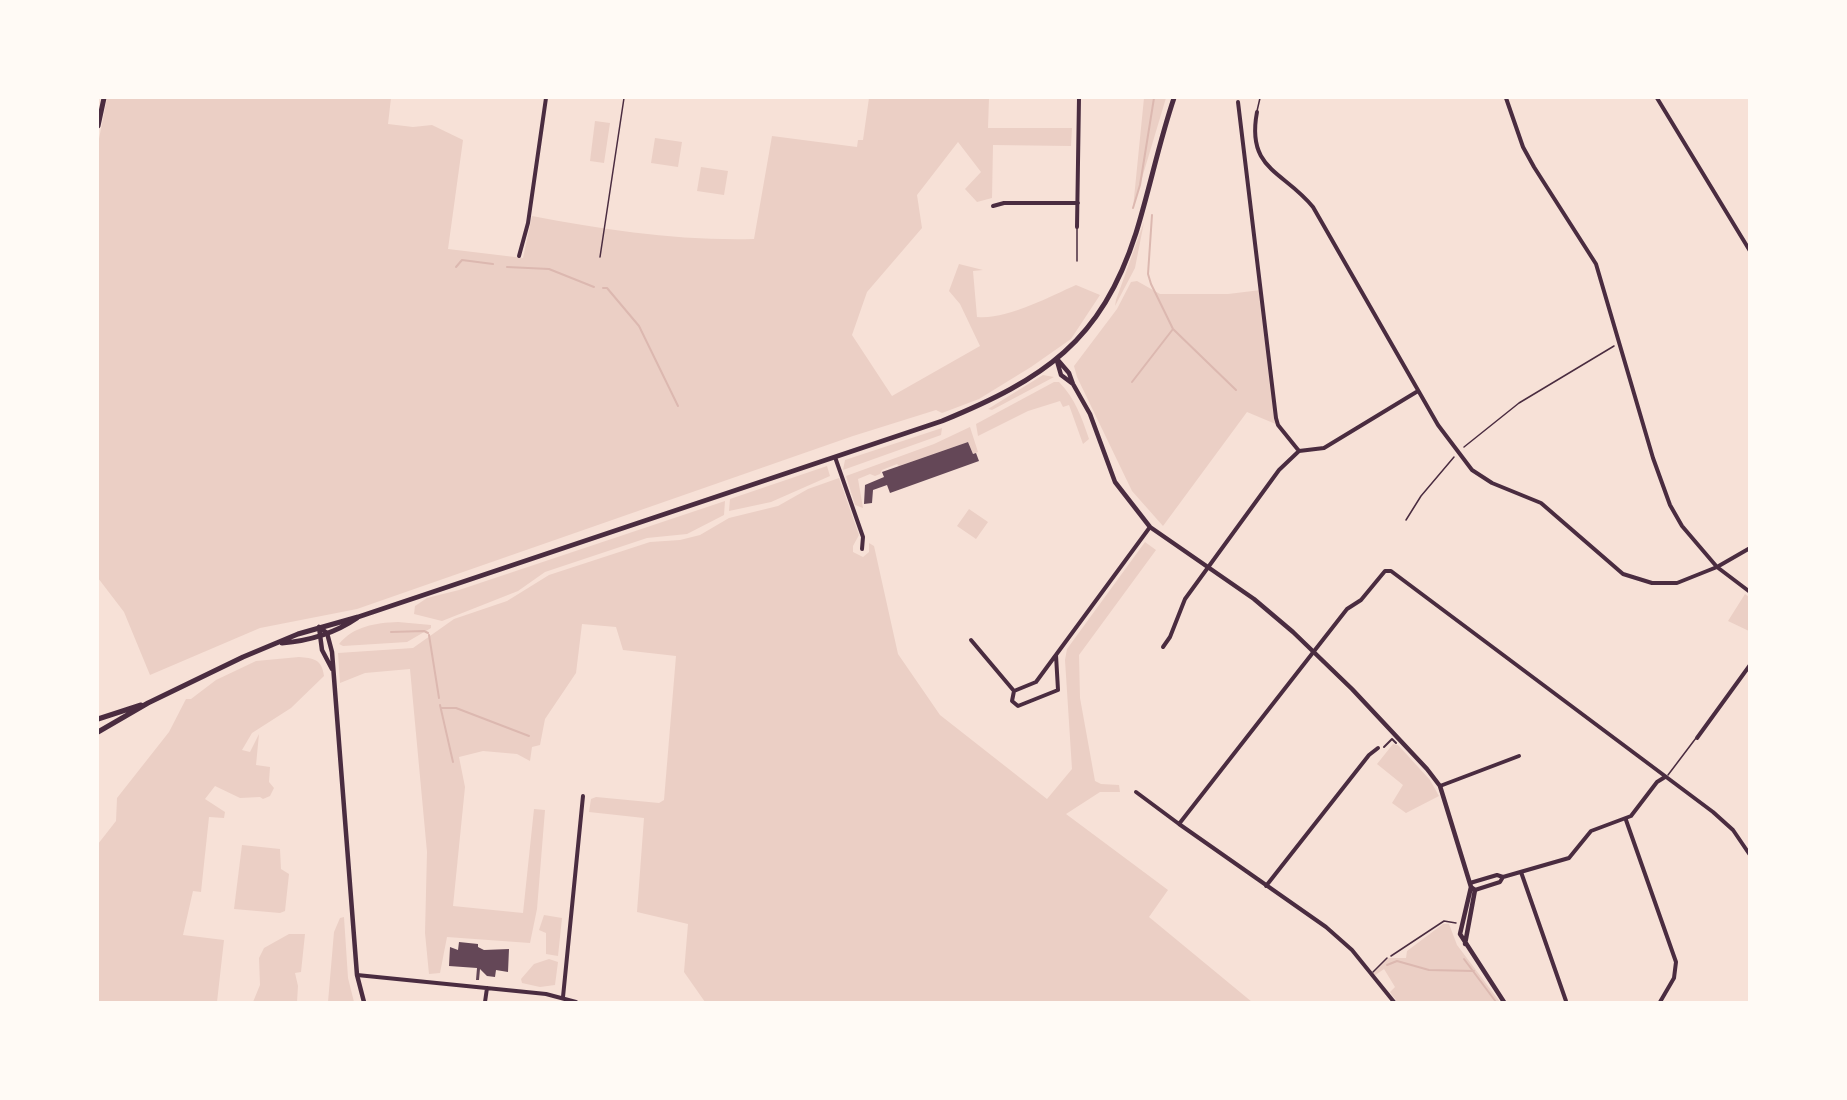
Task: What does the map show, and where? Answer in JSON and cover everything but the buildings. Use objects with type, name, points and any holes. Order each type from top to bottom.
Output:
[{"type":"main road","points":[[98,126],[104,98]]},
{"type":"main road","points":[[98,732],[148,703],[276,644],[319,627],[358,617],[835,457],[969,409],[1057,359],[1088,328],[1107,304],[1118,280],[1136,232],[1174,98]]},
{"type":"main road","points":[[276,644],[318,636],[345,626],[358,617]]},
{"type":"main road","points":[[98,719],[148,703]]},
{"type":"street","points":[[519,256],[528,223],[546,98]]},
{"type":"street","points":[[1077,227],[1079,98]]},
{"type":"street","points":[[1506,98],[1523,147],[1596,264],[1653,458],[1670,505],[1682,526],[1717,567],[1749,592]]},
{"type":"street","points":[[1657,98],[1749,251]]},
{"type":"street","points":[[1238,102],[1276,417],[1278,425],[1299,451]]},
{"type":"street","points":[[1257,112],[1254,138],[1261,158],[1269,169],[1292,185],[1313,207],[1418,391],[1457,453],[1472,470],[1492,483],[1542,503],[1623,574],[1652,583],[1677,583],[1717,567],[1749,548]]},
{"type":"street","points":[[993,206],[1004,203],[1077,203]]},
{"type":"street","points":[[1057,359],[1059,372],[1073,384]]},
{"type":"street","points":[[1057,359],[1068,370],[1090,414],[1115,482],[1150,527],[1254,599],[1315,652],[1399,739],[1440,786],[1472,886],[1465,944]]},
{"type":"street","points":[[1163,647],[1170,637],[1181,607],[1279,470],[1299,451],[1324,448],[1418,391]]},
{"type":"street","points":[[835,457],[863,537],[862,549]]},
{"type":"street","points":[[1014,691],[1036,682],[1150,527]]},
{"type":"street","points":[[1179,824],[1347,609],[1361,600],[1381,573],[1391,571],[1725,821],[1749,855]]},
{"type":"street","points":[[319,627],[327,633],[333,671],[357,975],[364,1002]]},
{"type":"street","points":[[319,627],[318,636],[333,671]]},
{"type":"street","points":[[971,640],[1014,691]]},
{"type":"street","points":[[1014,691],[1012,701],[1018,706],[1058,690],[1056,654]]},
{"type":"street","points":[[1697,738],[1749,665]]},
{"type":"street","points":[[1266,886],[1369,754],[1378,748],[1385,747],[1392,739],[1396,742]]},
{"type":"street","points":[[1440,786],[1519,756]]},
{"type":"street","points":[[1472,886],[1497,875],[1503,877],[1534,866],[1569,858],[1591,831],[1626,820],[1657,782],[1666,777]]},
{"type":"street","points":[[1136,792],[1326,927],[1372,974],[1394,1002]]},
{"type":"street","points":[[562,997],[583,796]]},
{"type":"street","points":[[1626,820],[1676,962],[1674,978],[1660,1002]]},
{"type":"street","points":[[1521,872],[1566,1001]]},
{"type":"street","points":[[1472,886],[1500,882],[1503,877]]},
{"type":"street","points":[[1472,886],[1460,930],[1465,944],[1504,1002]]},
{"type":"street","points":[[357,975],[562,997],[576,1002]]},
{"type":"street","points":[[1749,979],[1749,990]]},
{"type":"street","points":[[485,1002],[487,988]]},
{"type":"lane","points":[[1257,112],[1260,98]]},
{"type":"lane","points":[[1077,227],[1077,261]]},
{"type":"lane","points":[[1666,777],[1697,738]]},
{"type":"lane","points":[[1372,974],[1387,958]]},
{"type":"path","points":[[600,257],[624,98]]},
{"type":"path","points":[[1406,520],[1421,496],[1457,453],[1520,403],[1619,343]]},
{"type":"path","points":[[1387,958],[1444,921],[1458,924]]},
{"type":"shaded area","points":[[107,98],[391,98],[388,124],[413,127],[432,125],[463,140],[448,249],[523,258],[532,216],[642,234],[754,239],[772,136],[857,147],[858,140],[863,140],[869,98],[989,98],[988,128],[1072,128],[1071,146],[993,145],[992,198],[977,202],[965,189],[981,172],[958,142],[917,195],[922,228],[867,292],[852,335],[892,396],[980,346],[960,304],[949,291],[959,264],[983,270],[973,271],[977,317],[1001,315],[1014,311],[1076,285],[1100,295],[1071,339],[979,399],[942,413],[936,410],[853,436],[357,609],[260,628],[150,675],[124,612],[98,578],[98,144]]},
{"type":"shaded area","points":[[1144,98],[1166,98],[1133,208]]},
{"type":"shaded area","points":[[595,121],[610,123],[604,163],[590,161]]},
{"type":"shaded area","points":[[655,138],[682,142],[678,167],[651,163]]},
{"type":"shaded area","points":[[701,167],[728,171],[724,195],[697,191]]},
{"type":"shaded area","points":[[1144,222],[1135,268],[1115,306],[1116,300]]},
{"type":"shaded area","points":[[1137,281],[1160,294],[1228,294],[1261,290],[1278,425],[1247,412],[1163,526],[1132,491],[1077,377],[1074,366],[1117,309],[1131,282]]},
{"type":"shaded area","points":[[1043,375],[1054,377],[992,410],[988,409]]},
{"type":"shaded area","points":[[1054,382],[1059,382],[1065,388],[1084,423],[1089,439],[1083,444],[1069,405],[1063,407],[1060,401],[1028,411],[978,436],[976,424]]},
{"type":"shaded area","points":[[970,427],[978,452],[973,454],[968,442],[899,466],[897,464],[882,470],[875,476],[870,474],[858,479],[863,508],[855,505],[846,476],[934,444]]},
{"type":"shaded area","points":[[942,428],[941,435],[843,470],[845,460]]},
{"type":"shaded area","points":[[827,466],[830,476],[771,502],[729,511],[730,499]]},
{"type":"shaded area","points":[[839,478],[859,535],[853,546],[853,552],[863,557],[869,552],[869,543],[874,546],[898,654],[940,715],[1047,799],[1072,769],[1065,660],[1067,649],[1145,542],[1156,550],[1079,655],[1080,698],[1095,781],[1101,784],[1119,785],[1120,792],[1100,792],[1066,814],[1168,890],[1149,917],[1252,1002],[705,1002],[684,972],[688,924],[637,912],[644,818],[589,812],[591,799],[596,797],[659,803],[664,800],[676,656],[623,650],[616,627],[582,624],[576,673],[545,719],[540,745],[532,747],[530,761],[517,754],[483,751],[459,757],[465,787],[453,906],[523,913],[534,809],[545,810],[537,909],[530,943],[447,937],[440,973],[429,974],[425,933],[427,852],[410,669],[365,673],[340,683],[338,653],[413,648],[454,619],[507,601],[549,575],[650,542],[680,540],[700,535],[729,518],[778,506],[808,489]]},
{"type":"shaded area","points":[[725,501],[724,515],[687,534],[647,538],[545,572],[518,591],[442,621],[414,614],[415,606],[427,598],[459,590]]},
{"type":"shaded area","points":[[969,509],[988,522],[976,539],[957,526]]},
{"type":"shaded area","points":[[1745,594],[1749,597],[1749,631],[1728,621]]},
{"type":"shaded area","points":[[381,623],[431,625],[431,628],[407,642],[343,646],[339,644],[358,629]]},
{"type":"shaded area","points":[[299,657],[316,660],[324,676],[291,708],[252,733],[242,750],[250,752],[259,734],[256,765],[270,767],[269,782],[274,788],[270,796],[263,799],[260,797],[240,798],[215,786],[205,799],[225,812],[224,818],[209,817],[201,892],[193,891],[183,935],[224,940],[217,1002],[98,1002],[98,844],[116,821],[117,798],[169,732],[186,699],[191,699],[216,680],[256,661]]},
{"type":"shaded area","points":[[1393,744],[1398,745],[1430,780],[1439,796],[1406,813],[1392,803],[1403,785],[1377,764]]},
{"type":"shaded area","points":[[242,845],[280,849],[281,869],[289,874],[285,911],[280,913],[234,909]]},
{"type":"shaded area","points":[[544,915],[562,918],[558,956],[546,954],[546,933],[539,930]]},
{"type":"shaded area","points":[[344,917],[348,978],[354,1002],[328,1002],[334,932],[340,918]]},
{"type":"shaded area","points":[[1443,924],[1449,924],[1457,945],[1500,1002],[1397,1002],[1390,992],[1395,987],[1384,969],[1374,976],[1373,973],[1387,958],[1406,958],[1407,951]]},
{"type":"shaded area","points":[[289,934],[305,934],[301,972],[295,973],[298,986],[297,1002],[253,1002],[260,985],[259,958],[264,948]]},
{"type":"shaded area","points":[[549,959],[558,962],[555,985],[540,987],[522,983],[521,979],[534,964]]},
{"type":"waterway","points":[[1133,208],[1140,185],[1154,98]]},
{"type":"waterway","points":[[1152,215],[1148,274],[1151,284],[1173,329],[1236,390]]},
{"type":"waterway","points":[[456,267],[462,260],[493,264]]},
{"type":"waterway","points":[[507,267],[549,269],[594,287]]},
{"type":"waterway","points":[[603,288],[607,288],[639,326],[678,406]]},
{"type":"waterway","points":[[1132,382],[1173,329]]},
{"type":"waterway","points":[[391,632],[424,631],[428,633]]},
{"type":"waterway","points":[[429,635],[439,698]]},
{"type":"waterway","points":[[440,705],[453,762]]},
{"type":"waterway","points":[[441,708],[456,708],[529,736]]},
{"type":"waterway","points":[[1464,959],[1496,1002]]},
{"type":"waterway","points":[[1387,965],[1397,961],[1429,970],[1474,971]]}]
